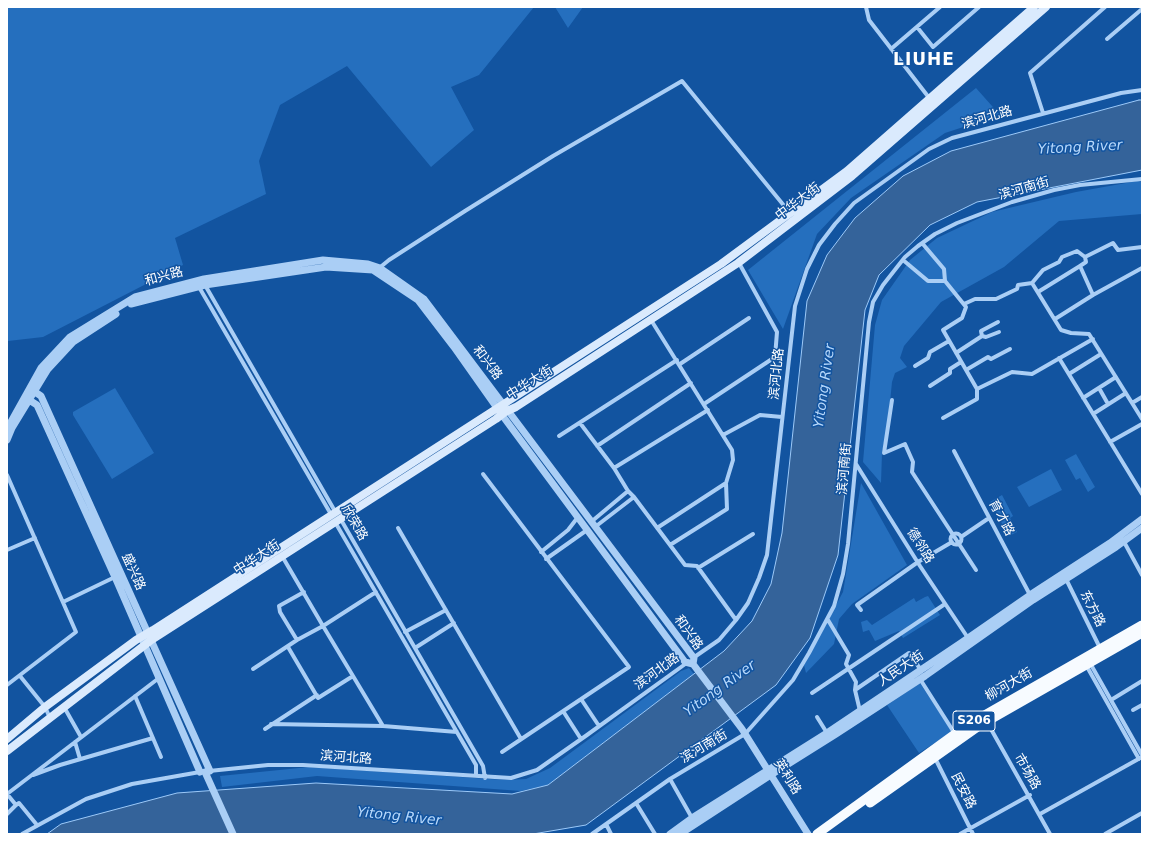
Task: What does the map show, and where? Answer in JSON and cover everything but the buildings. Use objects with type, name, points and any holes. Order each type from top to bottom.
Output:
[{"type":"main road","name":"中华大街","points":[[502,409],[522,403],[651,320],[738,262],[852,176],[1034,7]]},
{"type":"main road","name":"中华大街","points":[[7,739],[45,707],[146,639],[502,409],[721,264],[847,171],[1046,7]]},
{"type":"main road","name":"中华大街","points":[[7,751],[64,707],[146,639],[282,556],[335,517]]},
{"type":"main road","name":"柳河大街","points":[[817,834],[955,734],[1000,705],[1142,625]]},
{"type":"main road","name":"柳河大街","points":[[827,834],[986,721],[1142,633]]},
{"type":"street","points":[[866,7],[869,20],[932,102]]},
{"type":"street","points":[[891,49],[940,7]]},
{"type":"street","points":[[917,27],[932,47],[980,7]]},
{"type":"street","points":[[1043,113],[1030,73],[1105,7]]},
{"type":"street","points":[[1107,39],[1142,10]]},
{"type":"street","points":[[377,270],[389,260],[553,156],[682,81],[790,213]]},
{"type":"street","name":"滨河北路","points":[[22,834],[86,799],[132,784],[205,772],[268,765],[303,765],[476,776],[485,778],[511,778],[537,770],[719,640],[748,603],[760,578],[767,555],[795,306],[807,269],[819,245],[835,224],[854,203],[929,149],[952,138],[1121,92],[1142,90]]},
{"type":"street","name":"滨河南街","points":[[592,834],[743,732],[793,680],[834,606],[843,574],[848,544],[869,322],[874,302],[883,284],[903,260],[922,243],[935,234],[957,223],[1012,202],[1054,190],[1080,185],[1142,179]]},
{"type":"street","points":[[922,243],[944,269],[945,281],[966,307],[962,318],[943,330],[977,388],[977,399],[943,418]]},
{"type":"street","points":[[1086,257],[1113,243],[1118,250],[1142,247]]},
{"type":"street","points":[[964,304],[975,300],[996,299],[1016,289],[1018,285],[1032,283],[1043,270],[1059,262],[1062,257],[1077,251],[1086,257]]},
{"type":"street","points":[[1038,292],[1086,262],[1086,257]]},
{"type":"street","points":[[903,260],[928,281],[945,281]]},
{"type":"street","points":[[704,404],[775,357],[777,332],[738,262]]},
{"type":"street","points":[[1080,266],[1093,295]]},
{"type":"street","name":"和兴路","points":[[27,399],[48,369],[73,342],[134,303],[201,282],[326,267],[377,270],[424,300],[587,530],[691,661]]},
{"type":"street","points":[[1055,319],[1093,295],[1142,268]]},
{"type":"street","name":"欣荣路","points":[[201,282],[376,592],[476,765],[476,776]]},
{"type":"street","points":[[1032,283],[1061,330],[1089,334],[1142,419]]},
{"type":"street","points":[[559,436],[749,318]]},
{"type":"street","points":[[651,320],[732,450],[733,460],[726,483],[727,509],[670,545]]},
{"type":"street","points":[[982,336],[981,332],[998,322]]},
{"type":"street","points":[[956,353],[982,336],[986,337],[998,332]]},
{"type":"street","points":[[977,388],[1012,372],[1032,374],[1093,340]]},
{"type":"street","points":[[915,366],[928,358],[930,352],[949,341]]},
{"type":"street","points":[[966,370],[988,357],[991,359],[1010,349]]},
{"type":"street","points":[[1069,374],[1101,354]]},
{"type":"street","points":[[1060,358],[1142,494]]},
{"type":"street","points":[[930,386],[950,373],[950,369],[961,362]]},
{"type":"street","points":[[1084,398],[1116,377]]},
{"type":"street","points":[[597,446],[691,383]]},
{"type":"street","points":[[1099,388],[1108,404]]},
{"type":"street","name":"盛兴路","points":[[32,390],[41,396],[205,772]]},
{"type":"street","points":[[1093,414],[1126,393]]},
{"type":"street","points":[[1132,403],[1142,397]]},
{"type":"street","points":[[7,429],[27,399]]},
{"type":"street","points":[[7,440],[27,399]]},
{"type":"street","name":"盛兴路","points":[[27,399],[37,405],[115,577],[146,639],[159,678],[205,772]]},
{"type":"street","points":[[892,400],[884,453],[905,444],[913,462],[912,472],[976,570]]},
{"type":"street","name":"和兴路","points":[[502,409],[593,524],[691,661]]},
{"type":"street","points":[[614,468],[708,410]]},
{"type":"street","points":[[723,435],[760,415],[782,417]]},
{"type":"street","points":[[580,423],[614,468],[628,491],[685,565],[697,566],[736,620]]},
{"type":"street","points":[[1110,442],[1142,424]]},
{"type":"street","name":"育才路","points":[[954,451],[1030,595]]},
{"type":"street","name":"德邻路","points":[[856,464],[968,638]]},
{"type":"street","points":[[7,474],[76,632],[7,685]]},
{"type":"street","points":[[483,474],[628,667],[502,752]]},
{"type":"street","points":[[657,528],[726,483]]},
{"type":"street","points":[[593,524],[628,491]]},
{"type":"street","points":[[593,524],[634,497]]},
{"type":"street","name":"欣荣路","points":[[335,517],[406,632],[483,766],[485,778]]},
{"type":"street","points":[[541,552],[568,530],[578,517]]},
{"type":"street","points":[[959,544],[961,537],[989,518]]},
{"type":"street","name":"人民大街","points":[[670,834],[692,818],[769,772],[922,675],[1066,578],[1122,538],[1142,520]]},
{"type":"street","points":[[398,528],[521,739]]},
{"type":"street","name":"人民大街","points":[[922,675],[968,638],[1030,595],[1122,538],[1142,528]]},
{"type":"street","points":[[546,558],[587,530]]},
{"type":"street","points":[[698,568],[753,534]]},
{"type":"street","points":[[953,535],[956,534],[961,537]]},
{"type":"street","points":[[952,542],[951,538],[953,535]]},
{"type":"street","points":[[7,550],[35,538]]},
{"type":"street","points":[[1122,538],[1142,575]]},
{"type":"street","points":[[861,610],[857,604],[918,562],[952,542]]},
{"type":"street","points":[[952,542],[959,544]]},
{"type":"street","points":[[282,556],[383,726]]},
{"type":"street","points":[[63,602],[115,577]]},
{"type":"street","name":"东方路","points":[[1066,578],[1101,648]]},
{"type":"street","points":[[297,640],[280,612],[279,606],[304,592]]},
{"type":"street","points":[[253,669],[297,640],[323,626],[376,592]]},
{"type":"street","points":[[812,693],[946,604]]},
{"type":"street","points":[[406,632],[446,610]]},
{"type":"street","points":[[828,620],[849,654],[846,664],[856,682],[855,690],[862,713]]},
{"type":"street","points":[[415,648],[454,623]]},
{"type":"street","points":[[288,647],[318,698],[353,676]]},
{"type":"street","points":[[855,690],[909,653],[955,734]]},
{"type":"street","name":"英利路","points":[[691,661],[743,732],[808,834]]},
{"type":"street","points":[[1087,663],[1111,700],[1141,757]]},
{"type":"street","points":[[1087,663],[1141,757]]},
{"type":"street","points":[[20,676],[45,707],[50,718]]},
{"type":"street","points":[[16,805],[7,794],[159,678]]},
{"type":"street","points":[[1111,700],[1142,681]]},
{"type":"street","points":[[265,729],[317,695]]},
{"type":"street","points":[[135,696],[161,758]]},
{"type":"street","points":[[581,699],[599,726]]},
{"type":"street","points":[[1133,710],[1142,705]]},
{"type":"street","points":[[64,707],[81,737]]},
{"type":"street","points":[[563,711],[581,739]]},
{"type":"street","name":"人民大街","points":[[680,834],[827,733],[862,713]]},
{"type":"street","points":[[817,717],[827,733]]},
{"type":"street","name":"市场路","points":[[986,721],[1030,796],[1050,834]]},
{"type":"street","points":[[271,724],[383,726],[457,732]]},
{"type":"street","points":[[29,777],[60,765],[153,738]]},
{"type":"street","points":[[75,742],[80,759]]},
{"type":"street","name":"民安路","points":[[935,757],[973,834]]},
{"type":"street","points":[[1040,814],[1141,757]]},
{"type":"street","points":[[205,772],[233,834]]},
{"type":"street","points":[[670,780],[692,818]]},
{"type":"street","points":[[960,834],[1030,796]]},
{"type":"street","points":[[7,814],[19,803],[37,825]]},
{"type":"street","points":[[636,803],[655,834]]},
{"type":"street","points":[[1105,834],[1142,813]]},
{"type":"street","points":[[606,824],[611,834]]},
{"type":"shaded area","points":[[7,7],[534,7],[479,75],[451,87],[474,130],[431,167],[347,66],[280,105],[259,161],[266,194],[175,238],[183,265],[43,337],[8,341]]},
{"type":"shaded area","points":[[555,7],[583,7],[568,28]]},
{"type":"shaded area","points":[[976,88],[1000,115],[945,133],[851,198],[817,234],[783,329],[748,270]]},
{"type":"shaded area","points":[[1137,181],[1142,182],[1142,214],[1059,221],[1004,267],[941,302],[904,346],[900,358],[907,367],[895,373],[892,382],[888,423],[882,453],[881,483],[863,462],[875,325],[882,300],[910,260],[937,238],[992,212],[1076,192]]},
{"type":"shaded area","points":[[115,388],[154,453],[112,479],[73,415],[73,412]]},
{"type":"shaded area","points":[[1076,454],[1095,487],[1088,492],[1080,478],[1076,480],[1065,460]]},
{"type":"shaded area","points":[[1051,469],[1062,490],[1029,507],[1017,487]]},
{"type":"shaded area","points":[[861,483],[907,565],[852,604],[839,619],[834,644],[806,673],[804,665],[843,592]]},
{"type":"shaded area","points":[[1002,495],[1013,516],[1010,518],[1017,532],[1009,536],[990,502]]},
{"type":"shaded area","points":[[928,596],[940,615],[903,638],[899,631],[875,641],[869,630],[863,632],[861,622],[867,620],[872,625],[914,598],[916,602]]},
{"type":"shaded area","points":[[689,668],[694,674],[548,785],[521,791],[317,776],[222,787],[220,776],[309,767],[505,780],[526,779],[550,768],[681,671]]},
{"type":"shaded area","points":[[920,683],[952,732],[919,753],[887,705]]},
{"type":"water","name":"Yitong River","points":[[1142,100],[1142,170],[977,202],[930,225],[879,275],[865,310],[838,555],[810,638],[776,685],[586,825],[533,834],[47,834],[61,824],[177,793],[316,783],[512,794],[548,785],[724,651],[752,621],[771,584],[782,533],[807,301],[827,255],[855,218],[903,176],[951,151]]},
{"type":"district","name":"LIUHE","points":[[924,61]]}]
